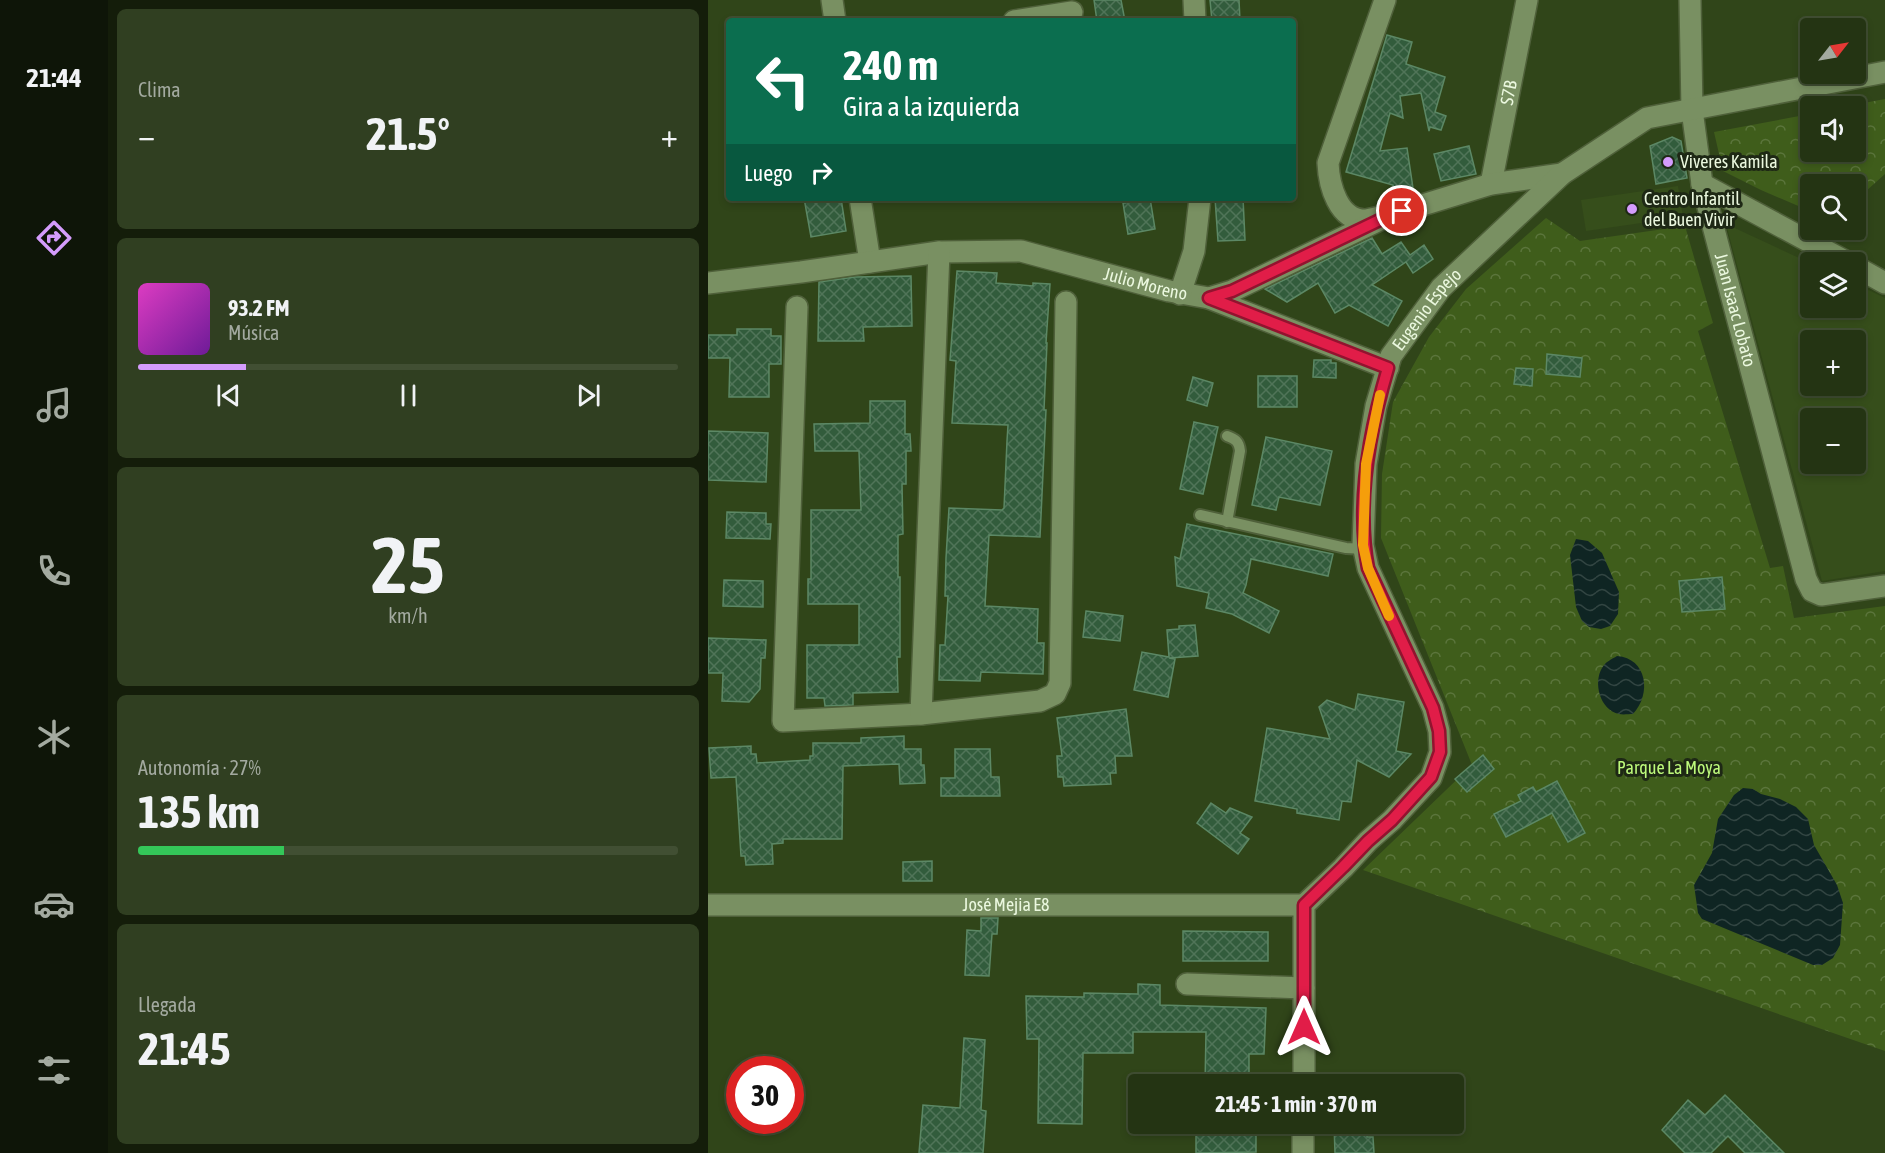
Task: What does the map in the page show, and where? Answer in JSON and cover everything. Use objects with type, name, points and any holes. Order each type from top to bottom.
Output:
[{"type":"street","points":[[832,0],[835,18]]},
{"type":"street","points":[[1194,0],[1195,18]]},
{"type":"street","points":[[1385,0],[1328,163],[1328,177],[1342,209],[1353,217],[1365,220],[1390,215]]},
{"type":"street","name":"S7B","points":[[1491,184],[1527,0]]},
{"type":"street","name":"Juan Isaac Lobato","points":[[1690,0],[1692,110],[1702,184],[1806,579],[1812,591],[1821,596],[1885,586]]},
{"type":"street","points":[[1033,18],[1072,12]]},
{"type":"street","name":"Eugenio Espejo","points":[[1304,905],[1392,820],[1431,777],[1440,752],[1439,731],[1433,708],[1372,579],[1364,549],[1366,464],[1376,406],[1391,356],[1441,288],[1563,174],[1647,118],[1885,72]]},
{"type":"street","name":"Julio Moreno","points":[[708,283],[939,252],[1021,251],[1180,294],[1209,298],[1232,291],[1390,215],[1491,184],[1563,174]]},
{"type":"street","points":[[1702,184],[1828,252]]},
{"type":"street","points":[[860,201],[870,262]]},
{"type":"street","points":[[1180,294],[1194,251],[1200,201]]},
{"type":"street","points":[[921,714],[939,252]]},
{"type":"street","points":[[1866,273],[1885,284]]},
{"type":"street","points":[[1209,298],[1388,368]]},
{"type":"street","points":[[797,306],[783,721],[921,714],[1040,701],[1055,694],[1060,683],[1066,302]]},
{"type":"street","name":"José Mejia E8","points":[[708,905],[1304,905]]},
{"type":"street","points":[[1304,905],[1304,1074]]},
{"type":"street","points":[[1187,984],[1304,988]]},
{"type":"street","points":[[1303,1134],[1303,1153]]},
{"type":"lane","points":[[1227,436],[1236,439],[1240,451],[1227,522]]},
{"type":"lane","points":[[1200,515],[1346,548],[1364,549]]},
{"type":"shaded area","name":"Centro Infantil del Buen Vivir","points":[[1678,186],[1683,217],[1586,231],[1581,200]]},
{"type":"shaded area","points":[[1726,224],[1800,258],[1800,318],[1866,318],[1866,289],[1885,298],[1885,571],[1822,581]]},
{"type":"green space","points":[[1885,99],[1885,174],[1866,191],[1866,174],[1800,174],[1800,207],[1723,171],[1714,132],[1800,116],[1800,162],[1866,162],[1866,103]]},
{"type":"green space","name":"Parque La Moya","points":[[1546,218],[1580,241],[1685,226],[1713,323],[1698,331],[1770,568],[1783,566],[1794,618],[1885,606],[1885,1051],[1363,870],[1472,765],[1381,538],[1382,474],[1393,402],[1429,337],[1466,289]]},
{"type":"water","points":[[1576,539],[1588,541],[1602,553],[1619,592],[1618,614],[1610,626],[1601,629],[1589,627],[1582,621],[1576,607],[1570,555]]},
{"type":"water","points":[[1617,656],[1635,663],[1643,678],[1643,697],[1633,714],[1612,711],[1603,702],[1598,688],[1602,668]]},
{"type":"water","points":[[1743,788],[1753,789],[1761,794],[1780,799],[1796,807],[1808,819],[1814,845],[1837,885],[1843,903],[1840,945],[1833,958],[1822,965],[1813,965],[1702,919],[1698,913],[1694,885],[1712,853],[1718,819],[1734,795]]},
{"type":"building","points":[[1094,0],[1121,0],[1124,18],[1097,18]]},
{"type":"building","points":[[1210,0],[1239,0],[1240,18],[1212,18]]},
{"type":"building","points":[[1387,35],[1412,42],[1406,64],[1445,77],[1435,112],[1446,116],[1441,130],[1430,127],[1429,131],[1421,93],[1400,96],[1403,118],[1390,113],[1380,151],[1407,148],[1413,188],[1394,190],[1393,185],[1346,172]]},
{"type":"building","name":"Viveres Kamila","points":[[1672,137],[1681,141],[1687,178],[1656,184],[1650,146]]},
{"type":"building","points":[[1469,146],[1476,174],[1441,181],[1434,154]]},
{"type":"building","points":[[805,201],[841,201],[846,231],[811,237]]},
{"type":"building","points":[[1125,201],[1150,201],[1155,229],[1128,234],[1123,203]]},
{"type":"building","points":[[1215,201],[1243,201],[1245,240],[1218,241]]},
{"type":"building","points":[[1372,238],[1382,254],[1401,242],[1410,255],[1424,245],[1433,259],[1413,273],[1406,262],[1372,285],[1402,301],[1388,326],[1349,305],[1335,313],[1318,283],[1287,302],[1265,289]]},
{"type":"building","points":[[957,271],[997,273],[996,283],[1033,286],[1033,283],[1050,284],[1040,537],[989,535],[985,606],[1038,609],[1037,643],[1044,643],[1043,674],[981,672],[980,681],[939,680],[940,645],[945,645],[948,596],[945,596],[949,508],[1002,510],[1004,508],[1008,425],[952,423],[956,361],[950,360]]},
{"type":"building","points":[[911,276],[912,326],[863,327],[864,341],[818,341],[819,282],[855,277]]},
{"type":"building","points":[[737,329],[771,329],[771,336],[781,336],[781,364],[769,364],[769,397],[729,397],[730,358],[708,358],[708,335],[737,335]]},
{"type":"building","points":[[1547,354],[1582,358],[1580,377],[1546,374]]},
{"type":"building","points":[[1314,360],[1331,360],[1331,363],[1336,363],[1336,378],[1313,377]]},
{"type":"building","points":[[1516,368],[1533,369],[1532,386],[1514,384]]},
{"type":"building","points":[[1258,376],[1297,376],[1297,407],[1258,407]]},
{"type":"building","points":[[1193,377],[1213,383],[1207,406],[1187,400]]},
{"type":"building","points":[[870,401],[905,401],[905,434],[910,434],[911,451],[906,451],[906,484],[902,484],[903,534],[898,535],[900,657],[897,657],[898,692],[853,693],[853,705],[825,706],[824,698],[807,698],[807,645],[859,645],[859,604],[808,604],[808,579],[811,579],[811,510],[861,510],[859,451],[815,451],[814,424],[870,423]]},
{"type":"building","points":[[1194,422],[1218,427],[1203,494],[1180,489]]},
{"type":"building","points":[[708,431],[768,433],[766,482],[708,480]]},
{"type":"building","points":[[1266,437],[1332,451],[1320,505],[1279,497],[1276,510],[1252,505]]},
{"type":"building","points":[[727,512],[766,513],[766,524],[771,524],[770,539],[726,538]]},
{"type":"building","points":[[1187,524],[1333,554],[1328,576],[1251,559],[1243,593],[1279,611],[1269,633],[1232,614],[1206,608],[1209,593],[1177,586],[1175,557],[1180,559]]},
{"type":"building","points":[[1722,577],[1725,609],[1682,612],[1679,581]]},
{"type":"building","points":[[724,580],[763,581],[763,607],[723,606]]},
{"type":"building","points":[[1086,611],[1123,616],[1120,641],[1083,637]]},
{"type":"building","points":[[1195,625],[1198,656],[1169,658],[1175,659],[1168,697],[1134,690],[1142,652],[1169,657],[1167,630],[1179,629],[1179,626]]},
{"type":"building","points":[[708,638],[766,640],[765,658],[761,658],[760,689],[749,702],[722,701],[723,673],[708,673]]},
{"type":"building","points":[[1358,694],[1404,702],[1396,751],[1411,754],[1389,777],[1357,760],[1351,802],[1342,801],[1339,820],[1297,813],[1297,809],[1255,801],[1267,728],[1330,739],[1319,707],[1327,700],[1355,710]]},
{"type":"building","points":[[1126,709],[1132,756],[1115,756],[1116,773],[1110,773],[1111,784],[1064,786],[1063,777],[1058,777],[1057,756],[1062,756],[1057,718]]},
{"type":"building","points":[[904,736],[904,749],[921,749],[921,765],[924,765],[925,783],[900,784],[899,764],[843,766],[842,839],[783,839],[783,843],[772,844],[773,864],[746,865],[745,856],[741,856],[736,777],[711,778],[709,748],[751,746],[751,754],[756,754],[757,763],[810,760],[810,756],[813,756],[813,743],[861,743],[861,738]]},
{"type":"building","points":[[955,749],[990,749],[991,777],[999,777],[1000,796],[941,796],[941,778],[955,778]]},
{"type":"building","points":[[1483,755],[1494,769],[1467,792],[1455,779]]},
{"type":"building","points":[[1557,781],[1585,833],[1568,842],[1552,813],[1506,837],[1494,814],[1521,801],[1518,795],[1533,787],[1536,792]]},
{"type":"building","points":[[1211,803],[1226,813],[1230,808],[1252,817],[1240,833],[1249,839],[1238,854],[1197,823]]},
{"type":"building","points":[[932,861],[932,881],[903,881],[903,862]]},
{"type":"building","points":[[981,918],[998,918],[997,934],[992,934],[989,976],[965,975],[967,930],[981,931]]},
{"type":"building","points":[[1183,931],[1268,932],[1268,961],[1183,961]]},
{"type":"building","points":[[1138,984],[1160,985],[1160,1005],[1266,1008],[1264,1054],[1249,1054],[1249,1074],[1205,1074],[1206,1032],[1133,1032],[1133,1053],[1083,1053],[1082,1124],[1038,1123],[1039,1039],[1027,1039],[1026,996],[1084,997],[1084,993],[1138,994]]},
{"type":"building","points":[[964,1038],[985,1040],[981,1110],[986,1111],[983,1153],[919,1153],[923,1105],[960,1108]]},
{"type":"building","points":[[1725,1095],[1784,1153],[1745,1153],[1728,1136],[1711,1153],[1685,1153],[1662,1130],[1688,1100],[1705,1115]]},
{"type":"building","points":[[1196,1134],[1256,1134],[1256,1152],[1196,1153]]},
{"type":"building","points":[[1334,1134],[1367,1134],[1367,1137],[1373,1137],[1374,1153],[1335,1153]]},
{"type":"slow traffic","points":[[1380,395],[1366,464],[1363,545],[1368,568],[1389,616]]},
{"type":"place","name":"Viveres Kamila","points":[[1668,162]]},
{"type":"place","name":"Centro Infantil del Buen Vivir","points":[[1632,209]]},
{"type":"route","points":[[1304,1027],[1304,905],[1392,820],[1431,777],[1440,752],[1439,731],[1433,708],[1368,568],[1363,545],[1366,464],[1376,406],[1388,368],[1209,298],[1232,291],[1402,211]]}]
